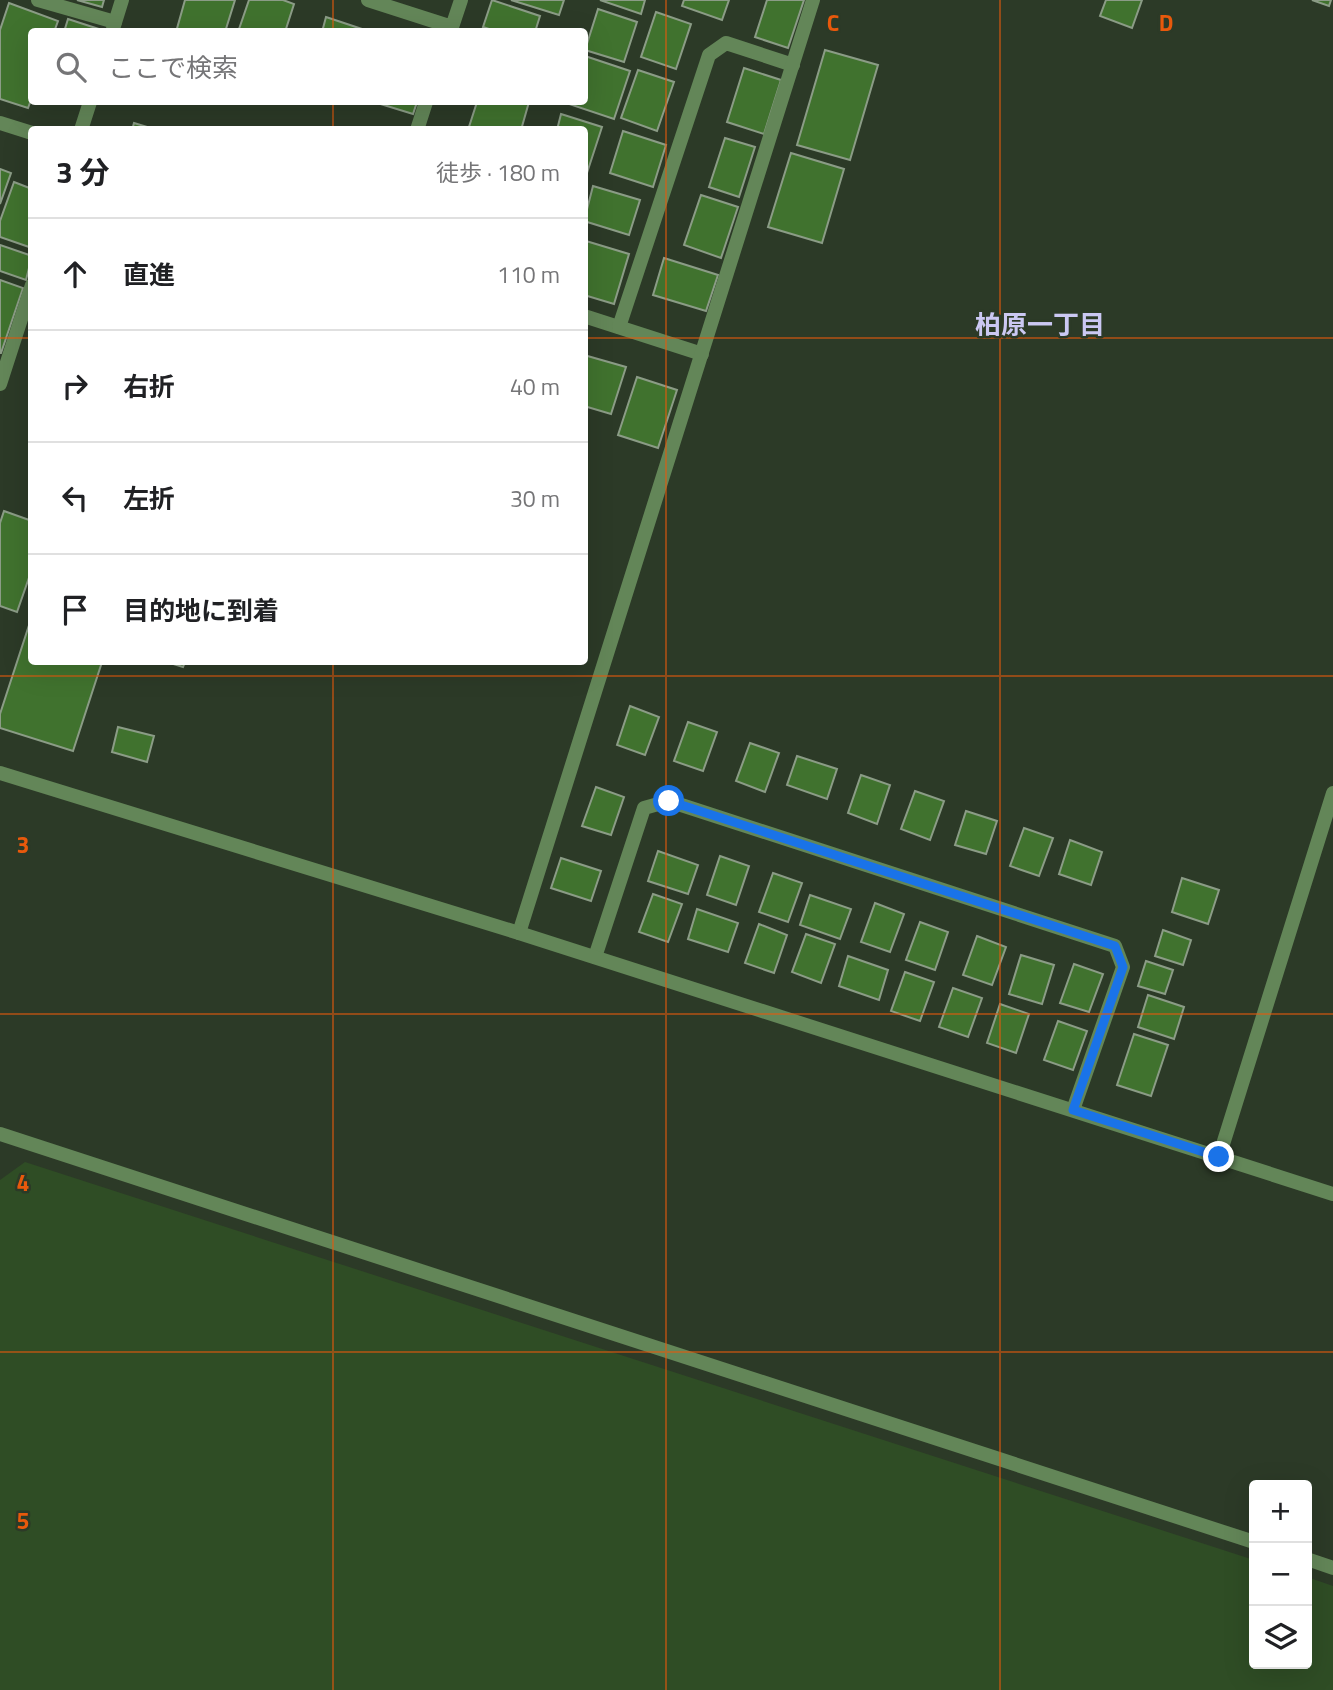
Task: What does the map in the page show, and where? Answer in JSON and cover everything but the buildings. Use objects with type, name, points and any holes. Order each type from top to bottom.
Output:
[{"type":"street","points":[[38,0],[114,27],[122,0]]},
{"type":"street","points":[[368,0],[448,28]]},
{"type":"street","points":[[451,28],[461,0]]},
{"type":"street","points":[[519,933],[813,0]]},
{"type":"street","points":[[619,327],[709,55],[726,43],[793,65]]},
{"type":"street","points":[[82,126],[89,105]]},
{"type":"street","points":[[418,126],[425,105]]},
{"type":"street","points":[[0,122],[28,132]]},
{"type":"street","points":[[2,374],[28,297]]},
{"type":"street","points":[[588,317],[702,354]]},
{"type":"street","points":[[0,773],[595,957],[1333,1194]]},
{"type":"street","points":[[1219,1157],[1333,793]]},
{"type":"street","points":[[595,957],[644,808],[669,801],[682,805],[1115,946],[1123,967],[1073,1110]]},
{"type":"street","points":[[0,1134],[1249,1540]]},
{"type":"street","points":[[1312,1561],[1333,1568]]},
{"type":"green space","points":[[25,1162],[1249,1558],[1249,1669],[1312,1669],[1312,1579],[1333,1586],[1333,1690],[0,1690],[0,1180]]},
{"type":"district","name":"柏原一丁目","points":[[1040,325]]},
{"type":"route","points":[[669,801],[1115,946],[1123,967],[1073,1110],[1219,1157]]}]
